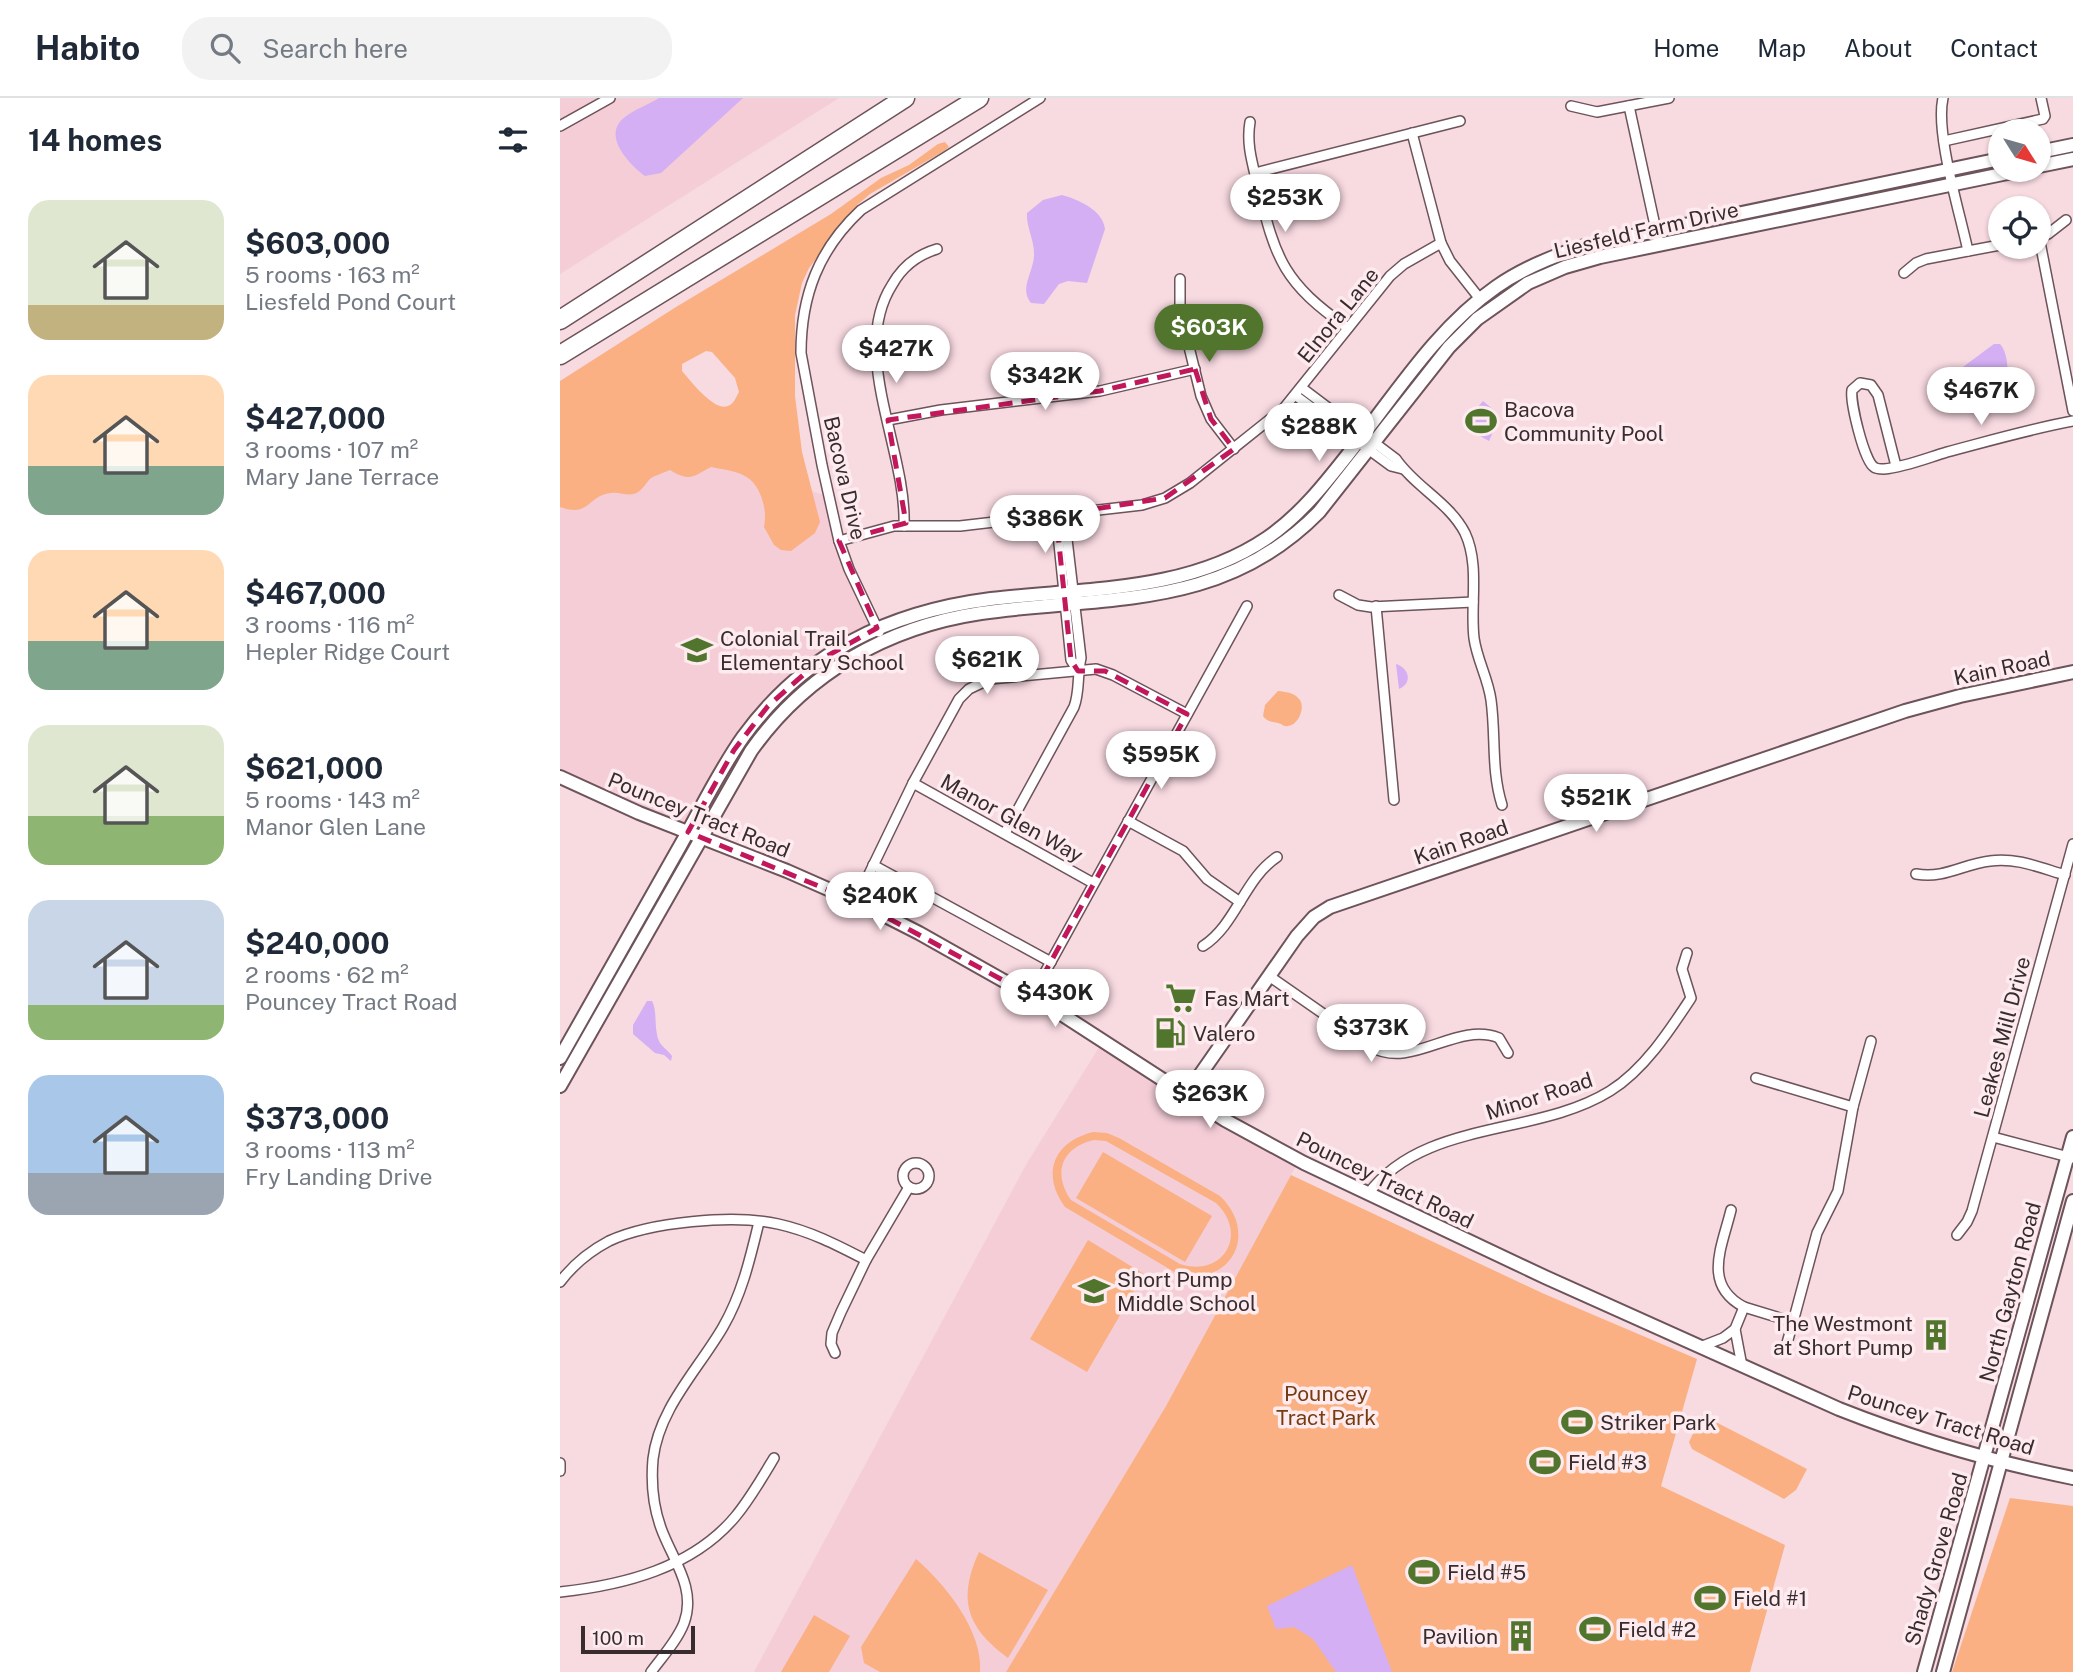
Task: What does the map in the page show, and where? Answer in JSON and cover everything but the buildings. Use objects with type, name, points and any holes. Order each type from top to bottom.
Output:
[{"type":"highway","points":[[560,320],[905,98]]},
{"type":"highway","points":[[560,355],[979,98]]},
{"type":"street","points":[[560,125],[610,98]]},
{"type":"street","name":"Bacova Drive","points":[[880,634],[849,569],[839,541],[801,353],[803,314],[817,268],[836,236],[861,210],[1040,98]]},
{"type":"street","points":[[1571,106],[1597,112],[1668,98]]},
{"type":"street","points":[[1943,98],[1940,112],[1944,141],[1968,251]]},
{"type":"street","points":[[1944,141],[2043,119],[2045,116],[2041,98]]},
{"type":"street","points":[[1629,106],[1658,237]]},
{"type":"street","points":[[1255,173],[1460,121]]},
{"type":"street","points":[[1250,122],[1248,145],[1268,229],[1283,264],[1306,296],[1348,328]]},
{"type":"street","points":[[1412,133],[1441,243],[1450,261],[1480,299]]},
{"type":"street","points":[[2051,150],[2073,145]]},
{"type":"street","points":[[2051,164],[2073,159]]},
{"type":"street","name":"Liesfeld Farm Drive","points":[[1069,598],[1174,592],[1223,577],[1254,562],[1308,523],[1450,347],[1494,305],[1528,283],[1565,267],[1658,237],[1988,161]]},
{"type":"street","name":"Liesfeld Farm Drive","points":[[560,1058],[734,750],[768,706],[820,660],[880,634],[1177,577],[1218,565],[1241,554],[1266,539],[1299,512],[1436,342],[1480,299],[1520,272],[1561,254],[1584,246],[1658,237],[1988,177]]},
{"type":"street","points":[[2051,232],[2066,220]]},
{"type":"street","name":"Elnora Lane","points":[[839,541],[883,528],[960,526],[1142,505],[1165,498],[1190,483],[1273,418],[1299,392],[1390,276],[1404,264],[1441,243]]},
{"type":"street","points":[[1903,273],[1921,260],[1988,247]]},
{"type":"street","points":[[904,526],[903,501],[875,348],[877,318],[886,293],[901,271],[916,258],[937,249]]},
{"type":"street","points":[[2043,259],[2073,411]]},
{"type":"street","points":[[1180,279],[1180,310],[1201,396],[1211,419],[1234,449]]},
{"type":"street","points":[[888,420],[941,410],[1100,391],[1195,369]]},
{"type":"street","points":[[1896,466],[1878,395],[1871,385],[1860,383],[1852,390],[1852,396],[1867,458],[1878,469],[1896,466],[2030,429],[2073,421]]},
{"type":"street","points":[[1299,392],[1360,438],[1391,466],[1403,469],[1448,509],[1461,527],[1471,549],[1474,638],[1490,697],[1493,770],[1502,805]]},
{"type":"street","points":[[1005,833],[1078,696],[1078,671],[1071,660],[1069,598],[1060,515]]},
{"type":"street","points":[[1339,596],[1358,605],[1376,606],[1474,602]]},
{"type":"street","points":[[1032,996],[1247,606]]},
{"type":"street","points":[[1376,606],[1394,800]]},
{"type":"street","name":"Liesfeld Farm Drive","points":[[560,1086],[751,751],[778,716],[805,690],[880,634]]},
{"type":"street","points":[[856,901],[913,783],[960,699],[969,688],[990,679],[1104,671],[1187,714]]},
{"type":"street","name":"Kain Road","points":[[1186,1095],[1307,923],[1329,907],[1905,712],[1960,696],[2073,672]]},
{"type":"street","name":"Pouncey Tract Road","points":[[560,777],[639,813],[856,901],[919,933],[1032,996],[1186,1095],[1275,1148],[1368,1194],[1700,1347],[1869,1421],[2002,1462],[2073,1478]]},
{"type":"street","name":"Manor Glen Way","points":[[913,783],[1093,883]]},
{"type":"street","points":[[1128,821],[1183,851],[1207,879],[1240,902]]},
{"type":"street","name":"Leakes Mill Drive","points":[[1957,1235],[1970,1217],[2073,844]]},
{"type":"street","points":[[1203,946],[1216,937],[1265,867],[1277,857]]},
{"type":"street","points":[[1916,874],[1940,875],[1974,864],[2007,860],[2065,875]]},
{"type":"street","points":[[873,865],[1051,962]]},
{"type":"street","name":"Minor Road","points":[[1368,1194],[1389,1171],[1403,1161],[1434,1147],[1587,1103],[1618,1085],[1658,1043],[1691,998],[1682,969],[1687,953]]},
{"type":"street","points":[[1269,976],[1371,1047],[1387,1054],[1405,1053],[1472,1034],[1499,1038],[1508,1053]]},
{"type":"street","points":[[1787,1343],[1817,1233],[1833,1206],[1838,1191],[1853,1107],[1871,1041]]},
{"type":"street","points":[[1756,1078],[1853,1107]]},
{"type":"street","points":[[1993,1137],[2070,1158]]},
{"type":"street","name":"North Gayton Road","points":[[1985,1457],[2070,1158],[2073,1137]]},
{"type":"street","points":[[835,1353],[831,1344],[832,1334],[866,1260],[909,1187]]},
{"type":"street","name":"North Gayton Road","points":[[2002,1462],[2073,1201]]},
{"type":"street","points":[[1731,1210],[1717,1268],[1721,1286],[1730,1300],[1744,1307],[1793,1322]]},
{"type":"street","points":[[560,1282],[595,1249],[626,1234],[718,1220],[774,1223],[821,1237],[866,1260]]},
{"type":"street","points":[[651,1672],[676,1639],[686,1615],[687,1586],[661,1529],[654,1502],[652,1474],[656,1443],[673,1402],[732,1309],[747,1272],[759,1222]]},
{"type":"street","points":[[1742,1366],[1735,1329],[1744,1307]]},
{"type":"street","points":[[1700,1347],[1723,1338],[1735,1329]]},
{"type":"street","name":"Shady Grove Road","points":[[1924,1672],[1985,1457]]},
{"type":"street","points":[[560,1592],[632,1579],[652,1573],[695,1552],[723,1529],[747,1502],[774,1458]]},
{"type":"street","name":"Shady Grove Road","points":[[1943,1672],[2002,1462]]},
{"type":"street","points":[[560,1463],[560,1471]]},
{"type":"highlighted area","points":[[1195,369],[1211,419],[1234,449],[1165,498],[1056,515],[1071,660],[1078,671],[1105,671],[1187,714],[1032,996],[862,904],[688,832],[734,750],[768,706],[820,660],[877,628],[839,541],[906,523],[888,420],[1100,391]]},
{"type":"shaded area","points":[[560,98],[839,98],[560,274]]},
{"type":"shaded area","points":[[659,98],[743,98],[661,173],[645,176],[625,157],[616,132],[618,124],[625,117]]},
{"type":"shaded area","points":[[1062,195],[1095,211],[1105,229],[1087,283],[1068,281],[1059,284],[1044,304],[1031,303],[1026,286],[1034,250],[1027,213],[1043,200]]},
{"type":"shaded area","points":[[1994,344],[2000,344],[2004,351],[2006,378],[1952,395],[1942,391],[1952,375]]},
{"type":"shaded area","name":"Bacova Community Pool","points":[[1483,401],[1495,411],[1492,416],[1496,425],[1489,441],[1480,436],[1489,422],[1478,434],[1464,423]]},
{"type":"shaded area","name":"Colonial Trail Elementary School","points":[[684,463],[769,476],[829,497],[839,541],[877,628],[856,638],[757,719],[688,832],[560,777],[560,502]]},
{"type":"shaded area","points":[[1396,664],[1404,669],[1408,676],[1406,683],[1399,689]]},
{"type":"shaded area","points":[[647,1001],[652,1001],[654,1005],[658,1038],[672,1056],[671,1061],[664,1055],[655,1053],[633,1034],[633,1025]]},
{"type":"shaded area","name":"Short Pump Middle School","points":[[1103,1041],[1297,1164],[1166,1406],[1006,1672],[754,1672],[1027,1163]]},
{"type":"shaded area","points":[[1352,1565],[1392,1672],[1336,1672],[1313,1639],[1294,1627],[1276,1629],[1267,1606]]},
{"type":"green space","points":[[945,142],[949,147],[870,194],[857,205],[809,268],[802,283],[795,315],[795,396],[802,452],[820,522],[815,533],[791,551],[781,550],[774,545],[764,527],[764,506],[754,483],[742,475],[711,467],[691,477],[670,470],[652,478],[635,494],[603,495],[577,510],[560,507],[560,381],[676,307],[831,214],[881,178],[909,165]],"holes":[[[706,351],[712,352],[735,378],[739,392],[728,406],[722,407],[709,400],[682,371],[682,364]]]},
{"type":"green space","points":[[1278,691],[1292,694],[1301,702],[1300,715],[1292,725],[1285,726],[1263,716],[1265,705]]},
{"type":"green space","points":[[1093,1132],[1107,1133],[1119,1138],[1220,1196],[1232,1211],[1238,1226],[1238,1241],[1233,1255],[1224,1266],[1211,1273],[1195,1276],[1176,1273],[1065,1207],[1054,1183],[1055,1161],[1068,1143]],"holes":[[[1106,1141],[1216,1203],[1226,1215],[1230,1228],[1230,1240],[1219,1259],[1208,1265],[1195,1267],[1180,1264],[1071,1200],[1062,1180],[1063,1162],[1083,1143]]]},
{"type":"green space","points":[[1103,1152],[1212,1216],[1185,1262],[1076,1198]]},
{"type":"green space","name":"Pouncey Tract Park","points":[[1291,1175],[1542,1293],[1697,1359],[1661,1486],[1785,1545],[1750,1672],[1006,1672],[1166,1406]]},
{"type":"green space","points":[[1088,1240],[1144,1274],[1087,1372],[1030,1339]]},
{"type":"green space","points":[[1702,1415],[1807,1469],[1796,1490],[1784,1499],[1692,1449],[1689,1442]]},
{"type":"green space","points":[[2010,1498],[2073,1506],[2073,1672],[1952,1672]]},
{"type":"green space","points":[[979,1552],[1048,1590],[1008,1658],[983,1636],[970,1612],[968,1585]]},
{"type":"green space","points":[[916,1559],[939,1581],[969,1625],[979,1656],[980,1672],[880,1672],[864,1663],[861,1647]]},
{"type":"green space","points":[[814,1615],[850,1636],[829,1672],[781,1672]]},
{"type":"place","name":"Bacova Community Pool","points":[[1481,421]]},
{"type":"place","name":"Colonial Trail Elementary School","points":[[697,650]]},
{"type":"place","name":"Fas Mart","points":[[1181,998]]},
{"type":"place","name":"Valero","points":[[1170,1033]]},
{"type":"place","name":"Short Pump Middle School","points":[[1094,1291]]},
{"type":"place","name":"The Westmont at Short Pump","points":[[1936,1335]]},
{"type":"place","name":"Striker Park","points":[[1577,1422]]},
{"type":"place","name":"Field #3","points":[[1545,1462]]},
{"type":"place","name":"Field #5","points":[[1424,1572]]},
{"type":"place","name":"Field #1","points":[[1710,1598]]},
{"type":"place","name":"Field #2","points":[[1595,1629]]},
{"type":"place","name":"Pavilion","points":[[1521,1636]]}]
